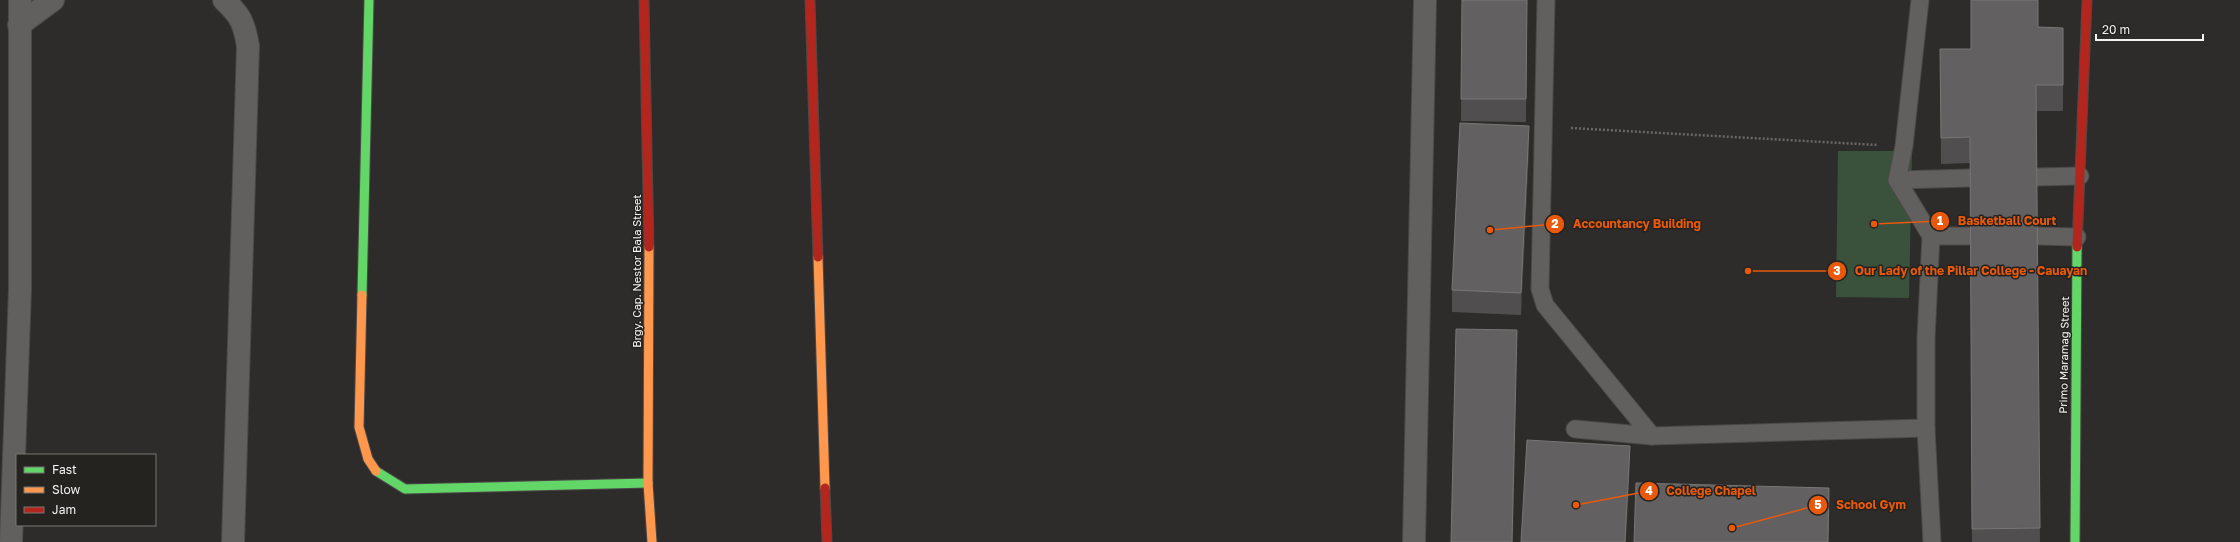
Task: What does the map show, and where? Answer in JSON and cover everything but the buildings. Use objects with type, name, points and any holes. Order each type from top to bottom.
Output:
[{"type":"street","points":[[11,542],[20,289],[20,0]]},
{"type":"street","points":[[19,25],[53,0]]},
{"type":"street","points":[[224,0],[235,10],[244,23],[248,46],[233,542]]},
{"type":"street","points":[[370,0],[359,427],[366,458],[382,477],[405,490],[648,483]]},
{"type":"street","name":"Brgy. Cap. Nestor Bala Street","points":[[644,0],[649,178],[648,483],[652,542]]},
{"type":"street","points":[[810,0],[827,542]]},
{"type":"street","points":[[1414,542],[1425,0]]},
{"type":"street","name":"Primo Maramag Street","points":[[2074,542],[2077,237],[2087,0]]},
{"type":"lane","points":[[1546,0],[1540,289],[1545,305],[1652,436]]},
{"type":"lane","points":[[1920,0],[1904,146],[1897,180],[1931,236],[1926,338],[1926,428],[1932,542]]},
{"type":"lane","points":[[2036,177],[2080,176]]},
{"type":"lane","points":[[1897,180],[1970,178]]},
{"type":"lane","points":[[1931,236],[1970,236]]},
{"type":"lane","points":[[2037,236],[2077,237]]},
{"type":"lane","points":[[1575,429],[1652,436],[1926,428]]},
{"type":"path","points":[[1544,127],[1904,146]]},
{"type":"green space","points":[[1838,151],[1912,151],[1909,298],[1836,297]]},
{"type":"traffic: fast","points":[[362,295],[369,0]]},
{"type":"traffic: fast","points":[[2075,542],[2077,247]]},
{"type":"traffic: fast","points":[[376,471],[405,489],[648,483]]},
{"type":"traffic: slow","points":[[649,247],[648,483],[652,542]]},
{"type":"traffic: slow","points":[[818,257],[825,488]]},
{"type":"traffic: slow","points":[[362,295],[359,427],[368,459],[376,471]]},
{"type":"traffic: jam","points":[[644,0],[649,247]]},
{"type":"traffic: jam","points":[[810,0],[818,257]]},
{"type":"traffic: jam","points":[[2077,247],[2087,0]]},
{"type":"traffic: jam","points":[[825,488],[827,542]]},
{"type":"place","name":"Basketball Court","points":[[1874,224]]},
{"type":"place","name":"Accountancy Building","points":[[1490,230]]},
{"type":"place","name":"Our Lady of the Pillar College - Cauayan","points":[[1748,271]]},
{"type":"place","name":"College Chapel","points":[[1576,505]]},
{"type":"place","name":"School Gym","points":[[1732,528]]}]
